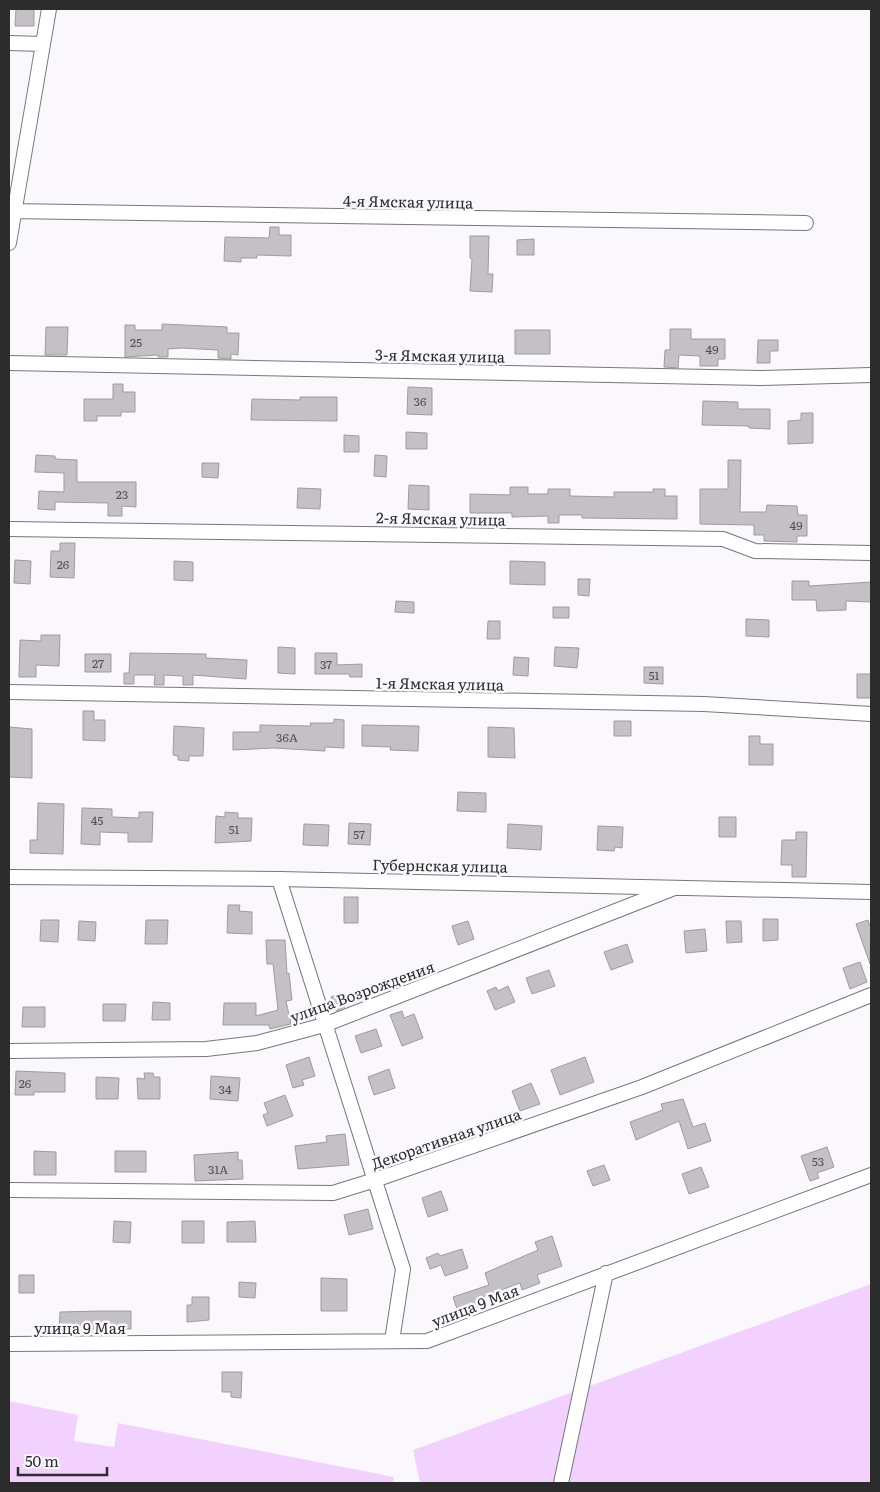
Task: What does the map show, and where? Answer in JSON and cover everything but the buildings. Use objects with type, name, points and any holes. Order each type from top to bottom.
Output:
[{"type":"street","points":[[9,243],[11,211],[49,9]]},
{"type":"street","points":[[9,43],[43,44]]},
{"type":"street","name":"4-я Ямская улица","points":[[11,211],[806,223]]},
{"type":"street","name":"3-я Ямская улица","points":[[9,363],[761,378],[871,374]]},
{"type":"street","name":"2-я Ямская улица","points":[[9,529],[723,539],[755,551],[871,554]]},
{"type":"street","name":"1-я Ямская улица","points":[[9,692],[704,704],[871,714]]},
{"type":"street","name":"Губернская улица","points":[[9,877],[279,878],[871,892]]},
{"type":"street","points":[[279,878],[324,1025],[403,1269],[392,1341]]},
{"type":"street","name":"улица Возрождения","points":[[9,1051],[206,1049],[257,1043],[324,1025],[680,886]]},
{"type":"street","name":"Декоративная улица","points":[[9,1190],[333,1193],[642,1087],[871,995]]},
{"type":"street","name":"улица 9 Мая","points":[[9,1344],[427,1341],[871,1175]]},
{"type":"street","points":[[561,1483],[606,1273]]},
{"type":"shaded area","points":[[871,1284],[871,1483],[420,1483],[413,1450]]},
{"type":"shaded area","points":[[9,1401],[78,1415],[74,1441],[114,1447],[118,1423],[394,1477],[393,1483],[9,1483]]}]
